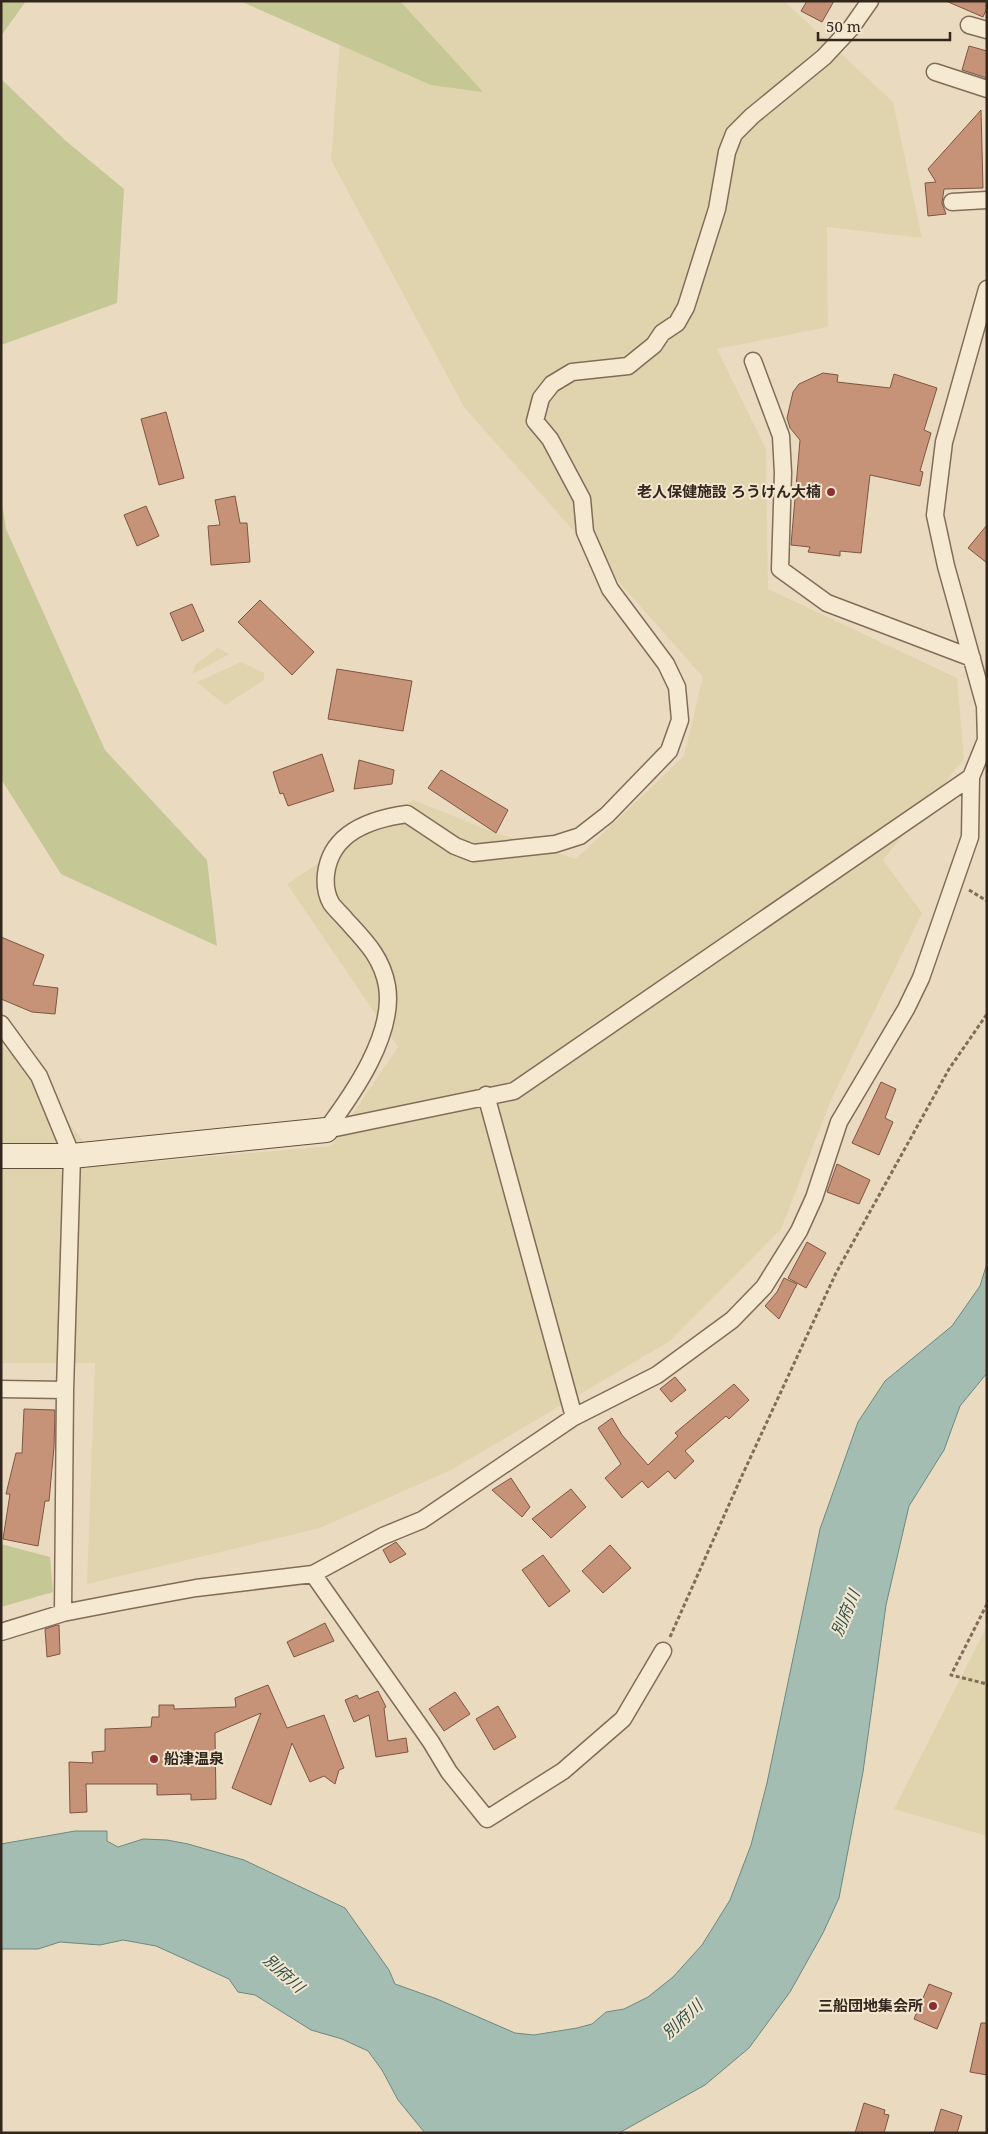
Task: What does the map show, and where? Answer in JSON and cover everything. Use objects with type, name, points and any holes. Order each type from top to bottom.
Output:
[{"type":"street","points":[[326,1130],[362,1075],[375,1050],[388,1013],[387,987],[379,958],[331,903],[324,884],[328,862],[338,843],[357,827],[386,817],[407,814],[455,846],[473,853],[555,844],[580,836],[607,815],[669,751],[680,720],[677,687],[666,664],[610,589],[586,532],[582,499],[550,439],[535,422],[541,398],[552,384],[572,372],[628,366],[654,345],[662,333],[677,323],[686,307],[714,218],[727,152],[734,134],[752,116],[824,57],[851,28],[870,1]]},
{"type":"street","points":[[969,24],[987,30]]},
{"type":"street","points":[[935,72],[987,89]]},
{"type":"street","points":[[952,202],[987,200]]},
{"type":"street","points":[[1,1632],[63,1613],[196,1588],[313,1574],[383,1536],[422,1520],[574,1417],[657,1375],[686,1356],[732,1320],[764,1287],[803,1222],[814,1198],[840,1122],[906,1009],[921,978],[970,837],[971,777],[986,740],[985,706],[935,515],[944,442],[987,289]]},
{"type":"street","points":[[753,361],[782,436],[783,473],[780,569],[828,603],[972,658]]},
{"type":"street","points":[[1,1156],[72,1156],[326,1130],[486,1095],[514,1091],[971,777]]},
{"type":"street","points":[[1,1024],[39,1076],[72,1156],[63,1613]]},
{"type":"street","points":[[486,1095],[574,1417]]},
{"type":"street","points":[[1,1389],[66,1390]]},
{"type":"street","points":[[313,1574],[431,1742],[449,1772],[487,1819],[563,1771],[623,1719],[663,1651]]},
{"type":"path","points":[[955,882],[987,901]]},
{"type":"path","points":[[663,1651],[836,1273],[949,1070],[987,1014]]},
{"type":"path","points":[[987,1604],[951,1675],[987,1684]]},
{"type":"shaded area","points":[[343,1],[784,1],[893,102],[922,238],[827,227],[828,327],[717,349],[766,449],[768,589],[957,678],[964,759],[883,860],[922,913],[831,1100],[781,1229],[670,1341],[451,1470],[320,1528],[87,1584],[95,1363],[1,1363],[1,1046],[14,1056],[104,1166],[331,1146],[398,1047],[287,884],[413,800],[496,833],[576,859],[684,756],[703,677],[464,407],[331,160]]},
{"type":"shaded area","points":[[217,648],[229,654],[193,674],[195,665]]},
{"type":"shaded area","points":[[241,662],[264,673],[264,680],[225,705],[197,682]]},
{"type":"shaded area","points":[[987,1626],[987,1836],[894,1809]]},
{"type":"green space","points":[[1,1],[26,1],[1,36]]},
{"type":"green space","points":[[240,1],[400,1],[483,92],[431,85]]},
{"type":"green space","points":[[1,79],[66,141],[124,189],[117,303],[1,345]]},
{"type":"green space","points":[[1,497],[6,529],[105,750],[207,860],[217,946],[61,874],[1,779]]},
{"type":"green space","points":[[1,1544],[50,1557],[53,1592],[1,1607]]},
{"type":"water","name":"別府川","points":[[987,1263],[987,1373],[960,1406],[944,1450],[909,1506],[886,1605],[863,1772],[839,1898],[823,1933],[790,1992],[749,2048],[705,2085],[619,2133],[425,2133],[398,2100],[382,2070],[368,2051],[342,2039],[311,2030],[255,1995],[238,1992],[229,1979],[156,1946],[123,1940],[100,1945],[60,1942],[38,1949],[1,1949],[1,1844],[75,1831],[107,1831],[107,1841],[118,1847],[143,1839],[167,1840],[244,1860],[345,1908],[389,1970],[395,1984],[437,1999],[515,2033],[534,2035],[592,2024],[606,2012],[624,2009],[648,1997],[673,1977],[702,1945],[730,1900],[751,1845],[767,1783],[820,1529],[858,1422],[885,1381],[952,1326],[980,1286]]},
{"type":"building","points":[[807,1],[834,1],[822,22],[801,11]]},
{"type":"building","points":[[946,1],[987,1],[987,8],[983,17]]},
{"type":"building","points":[[969,46],[987,51],[987,78],[962,70]]},
{"type":"building","points":[[981,110],[983,188],[944,189],[942,203],[946,214],[928,216],[925,183],[936,182],[928,169]]},
{"type":"building","name":"老人保健施設 ろうけん大楠","points":[[823,373],[838,375],[837,382],[890,388],[894,374],[937,388],[924,430],[931,433],[920,471],[923,472],[920,486],[870,475],[861,553],[840,551],[840,556],[808,552],[810,547],[791,545],[800,440],[790,428],[787,418],[793,392],[799,384]]},
{"type":"building","points":[[166,412],[184,478],[159,485],[141,419]]},
{"type":"building","points":[[235,496],[240,523],[247,523],[250,562],[211,565],[208,526],[220,525],[215,500]]},
{"type":"building","points":[[146,506],[159,536],[137,546],[124,515]]},
{"type":"building","points":[[987,525],[987,563],[968,548]]},
{"type":"building","points":[[260,600],[314,652],[292,675],[238,622]]},
{"type":"building","points":[[192,604],[204,631],[182,641],[170,613]]},
{"type":"building","points":[[337,669],[412,681],[403,731],[328,719]]},
{"type":"building","points":[[322,754],[334,791],[288,806],[283,793],[280,794],[273,772]]},
{"type":"building","points":[[359,760],[394,770],[392,784],[354,789]]},
{"type":"building","points":[[441,770],[508,810],[496,833],[428,788]]},
{"type":"building","points":[[1,937],[44,955],[33,985],[58,988],[55,1014],[32,1012],[1,999]]},
{"type":"building","points":[[881,1082],[896,1089],[885,1118],[893,1122],[879,1155],[852,1143]]},
{"type":"building","points":[[837,1164],[870,1180],[859,1204],[827,1192]]},
{"type":"building","points":[[807,1242],[826,1253],[806,1288],[788,1278]]},
{"type":"building","points":[[784,1278],[797,1284],[779,1319],[765,1306],[777,1292]]},
{"type":"building","points":[[675,1377],[686,1390],[671,1402],[660,1389]]},
{"type":"building","points":[[734,1384],[749,1400],[729,1419],[726,1416],[685,1451],[694,1461],[675,1479],[668,1471],[648,1488],[642,1481],[622,1498],[605,1478],[621,1464],[598,1428],[612,1418],[622,1435],[648,1465],[678,1436],[675,1433]]},
{"type":"building","points":[[24,1409],[55,1410],[49,1501],[45,1501],[38,1546],[3,1539],[10,1494],[6,1494],[16,1453],[22,1453]]},
{"type":"building","points":[[511,1478],[530,1507],[522,1517],[492,1490]]},
{"type":"building","points":[[571,1489],[586,1507],[551,1538],[532,1519]]},
{"type":"building","points":[[396,1542],[406,1554],[390,1563],[383,1550]]},
{"type":"building","points":[[610,1545],[631,1568],[603,1593],[582,1571]]},
{"type":"building","points":[[543,1555],[570,1591],[549,1607],[522,1570]]},
{"type":"building","points":[[325,1623],[334,1641],[294,1657],[287,1642]]},
{"type":"building","points":[[59,1625],[60,1654],[47,1657],[45,1629]]},
{"type":"building","points":[[268,1685],[287,1728],[324,1715],[344,1768],[339,1770],[335,1784],[324,1776],[310,1782],[292,1743],[271,1805],[232,1788],[261,1713],[215,1733],[216,1799],[191,1800],[191,1794],[157,1795],[157,1784],[86,1784],[87,1812],[70,1813],[69,1762],[93,1763],[92,1752],[105,1751],[105,1729],[151,1727],[152,1717],[159,1717],[159,1705],[174,1705],[174,1709],[236,1707],[235,1698]]},
{"type":"building","points":[[378,1691],[386,1707],[384,1708],[388,1741],[406,1738],[408,1752],[376,1757],[369,1715],[354,1722],[345,1700],[357,1695],[359,1699]]},
{"type":"building","points":[[455,1692],[470,1714],[444,1731],[429,1709]]},
{"type":"building","points":[[498,1706],[516,1737],[494,1750],[476,1719]]},
{"type":"building","name":"三船団地集会所","points":[[929,1984],[952,1993],[937,2029],[914,2019]]},
{"type":"building","points":[[981,2023],[987,2023],[987,2075],[970,2072]]},
{"type":"building","points":[[864,2103],[885,2110],[884,2114],[889,2115],[884,2133],[855,2133]]},
{"type":"building","points":[[941,2109],[962,2116],[957,2133],[934,2133]]},
{"type":"place","name":"老人保健施設 ろうけん大楠","points":[[831,492]]},
{"type":"place","name":"船津温泉","points":[[154,1759]]},
{"type":"place","name":"三船団地集会所","points":[[933,2006]]}]
